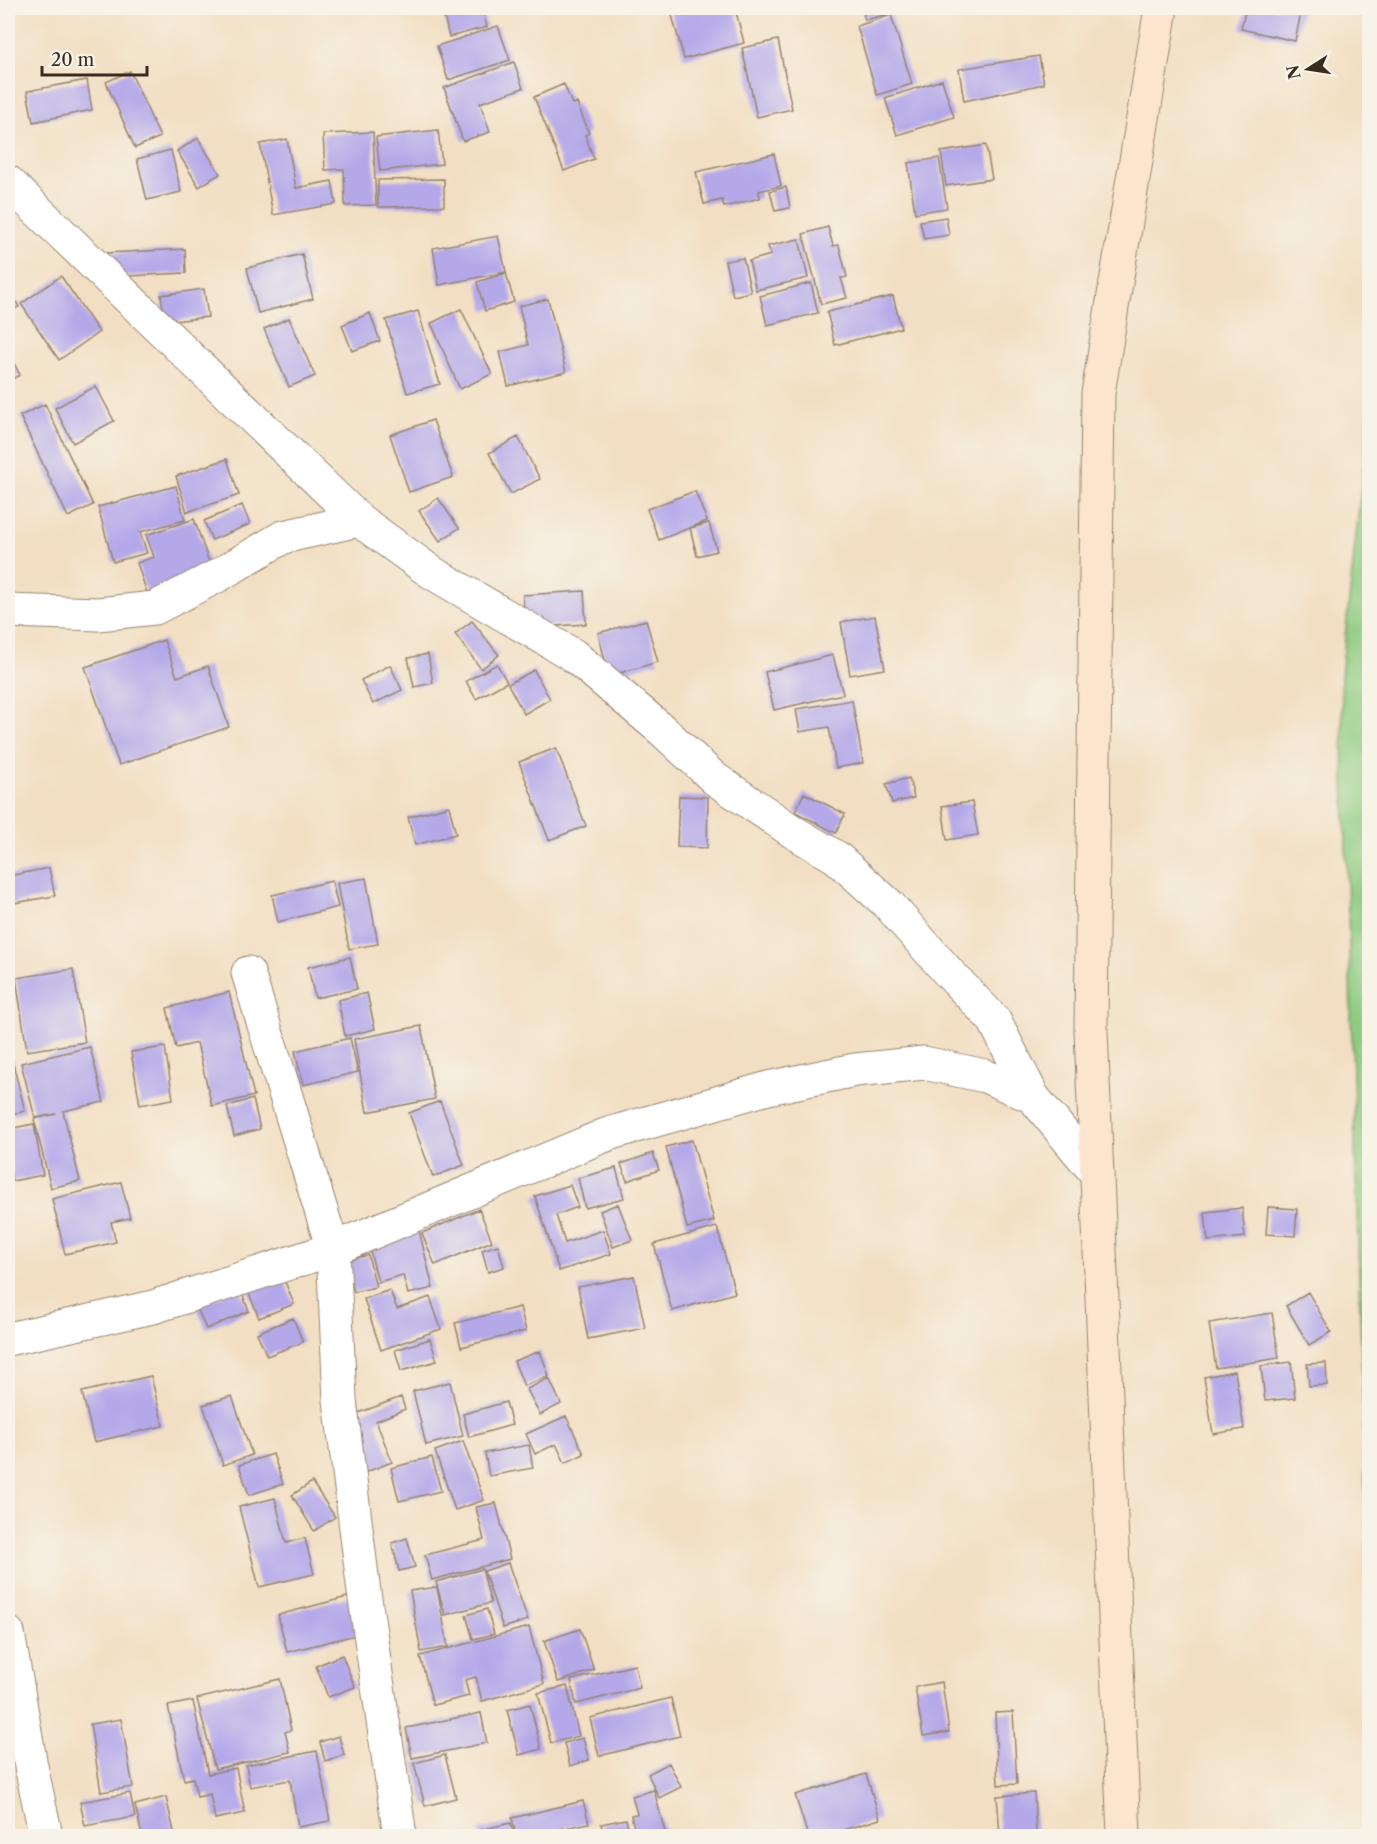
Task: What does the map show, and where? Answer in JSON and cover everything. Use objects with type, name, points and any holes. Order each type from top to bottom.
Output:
[{"type":"street","points":[[1124,1836],[1091,1030],[1098,393],[1161,8]]},
{"type":"street","points":[[8,182],[359,520],[431,572],[573,655],[662,730],[715,779],[795,833],[836,857],[889,905],[994,1020],[1033,1097],[1097,1174]]},
{"type":"street","points":[[8,611],[98,614],[155,608],[219,575],[283,537],[359,520]]},
{"type":"street","points":[[248,973],[333,1249],[340,1400],[364,1592],[400,1836]]},
{"type":"street","points":[[8,1339],[153,1307],[333,1249],[608,1134],[768,1088],[855,1070],[924,1063],[985,1076],[1033,1097]]},
{"type":"street","points":[[8,1634],[31,1766],[46,1836]]},
{"type":"green space","points":[[1370,413],[1369,1612],[1341,676]]},
{"type":"building","points":[[442,8],[482,8],[487,27],[449,37]]},
{"type":"building","points":[[670,8],[735,8],[744,43],[684,59]]},
{"type":"building","points":[[862,8],[899,8],[900,11],[865,20]]},
{"type":"building","points":[[1246,8],[1302,8],[1295,41],[1241,29]]},
{"type":"building","points":[[891,15],[912,84],[877,95],[857,26]]},
{"type":"building","points":[[498,26],[510,60],[448,80],[437,46]]},
{"type":"building","points":[[778,40],[792,109],[757,117],[742,48]]},
{"type":"building","points":[[1039,56],[1044,84],[964,101],[959,69]]},
{"type":"building","points":[[514,62],[523,88],[480,103],[490,132],[463,141],[444,88]]},
{"type":"building","points":[[130,71],[160,137],[135,148],[106,82]]},
{"type":"building","points":[[87,80],[92,110],[33,122],[27,91]]},
{"type":"building","points":[[942,80],[954,117],[897,135],[885,98]]},
{"type":"building","points":[[564,84],[572,104],[577,103],[589,133],[585,135],[594,159],[564,171],[534,97]]},
{"type":"building","points":[[438,130],[442,164],[380,171],[376,137]]},
{"type":"building","points":[[373,132],[376,205],[345,206],[344,169],[325,170],[323,134]]},
{"type":"building","points":[[198,138],[220,174],[199,187],[177,151]]},
{"type":"building","points":[[287,139],[296,188],[332,181],[336,204],[273,215],[260,144]]},
{"type":"building","points":[[986,145],[992,179],[946,186],[941,152]]},
{"type":"building","points":[[171,150],[181,192],[147,200],[137,159]]},
{"type":"building","points":[[774,154],[781,186],[759,191],[760,198],[724,207],[722,200],[704,204],[696,172]]},
{"type":"building","points":[[939,158],[947,208],[915,213],[908,163]]},
{"type":"building","points":[[444,179],[444,206],[378,207],[378,180]]},
{"type":"building","points":[[786,187],[790,208],[775,211],[770,191]]},
{"type":"building","points":[[946,217],[949,235],[924,239],[920,221]]},
{"type":"building","points":[[828,227],[833,246],[839,245],[847,277],[841,278],[847,298],[821,304],[803,234]]},
{"type":"building","points":[[498,236],[506,272],[439,285],[433,248]]},
{"type":"building","points":[[799,239],[808,278],[756,290],[749,261],[771,255],[768,246]]},
{"type":"building","points":[[185,249],[186,273],[107,277],[106,253]]},
{"type":"building","points":[[302,254],[313,299],[258,313],[247,268]]},
{"type":"building","points":[[743,258],[751,292],[733,296],[725,261]]},
{"type":"building","points":[[506,273],[514,302],[485,311],[477,282]]},
{"type":"building","points":[[61,276],[99,332],[59,360],[21,304]]},
{"type":"building","points":[[811,283],[818,313],[767,325],[760,296]]},
{"type":"building","points":[[8,286],[19,307],[8,312]]},
{"type":"building","points":[[204,289],[208,317],[165,322],[161,295]]},
{"type":"building","points":[[893,296],[901,328],[835,345],[827,312]]},
{"type":"building","points":[[548,299],[566,372],[508,386],[500,352],[528,345],[519,306]]},
{"type":"building","points":[[461,309],[492,374],[460,389],[431,323]]},
{"type":"building","points":[[418,311],[440,384],[407,393],[386,320]]},
{"type":"building","points":[[370,313],[380,341],[352,351],[342,325]]},
{"type":"building","points":[[289,318],[315,376],[289,387],[264,329]]},
{"type":"building","points":[[8,352],[20,375],[8,381]]},
{"type":"building","points":[[96,386],[114,421],[73,443],[55,408]]},
{"type":"building","points":[[45,404],[93,505],[68,517],[20,416]]},
{"type":"building","points":[[433,420],[453,477],[409,492],[390,435]]},
{"type":"building","points":[[518,437],[540,479],[511,494],[489,453]]},
{"type":"building","points":[[227,459],[239,495],[187,512],[176,476]]},
{"type":"building","points":[[176,486],[185,520],[140,532],[147,553],[113,562],[98,507]]},
{"type":"building","points":[[695,491],[707,521],[659,540],[647,509]]},
{"type":"building","points":[[438,498],[459,528],[440,541],[419,511]]},
{"type":"building","points":[[242,505],[250,524],[212,540],[204,521]]},
{"type":"building","points":[[194,519],[213,574],[148,596],[137,563],[154,557],[146,535]]},
{"type":"building","points":[[709,523],[717,551],[697,556],[690,528]]},
{"type":"building","points":[[584,591],[586,624],[525,628],[523,595]]},
{"type":"building","points":[[875,616],[885,669],[850,675],[841,622]]},
{"type":"building","points":[[646,620],[658,662],[609,676],[598,633]]},
{"type":"building","points":[[472,621],[499,655],[481,669],[455,634]]},
{"type":"building","points":[[164,640],[177,677],[208,666],[229,727],[119,765],[85,667]]},
{"type":"building","points":[[428,654],[433,683],[414,687],[408,658]]},
{"type":"building","points":[[833,655],[843,694],[774,710],[765,672]]},
{"type":"building","points":[[497,664],[507,682],[476,699],[466,681]]},
{"type":"building","points":[[390,665],[402,690],[373,704],[361,680]]},
{"type":"building","points":[[534,670],[550,699],[524,714],[508,684]]},
{"type":"building","points":[[852,700],[863,763],[836,768],[829,727],[800,732],[796,709]]},
{"type":"building","points":[[556,748],[586,826],[549,840],[519,762]]},
{"type":"building","points":[[909,778],[914,798],[892,803],[886,784]]},
{"type":"building","points":[[804,793],[845,814],[836,833],[795,812]]},
{"type":"building","points":[[679,796],[708,797],[707,848],[677,847]]},
{"type":"building","points":[[972,802],[978,835],[947,840],[942,806]]},
{"type":"building","points":[[449,806],[456,834],[415,845],[408,817]]},
{"type":"building","points":[[49,868],[55,896],[8,904],[8,876]]},
{"type":"building","points":[[366,878],[378,944],[349,949],[337,883]]},
{"type":"building","points":[[332,881],[338,907],[278,922],[272,895]]},
{"type":"building","points":[[350,957],[357,989],[315,998],[308,967]]},
{"type":"building","points":[[73,969],[85,1042],[27,1051],[16,978]]},
{"type":"building","points":[[229,992],[254,1096],[212,1106],[197,1043],[176,1048],[167,1008]]},
{"type":"building","points":[[367,993],[375,1029],[345,1036],[338,1000]]},
{"type":"building","points":[[421,1026],[435,1099],[367,1112],[354,1039]]},
{"type":"building","points":[[350,1038],[358,1072],[303,1085],[295,1051]]},
{"type":"building","points":[[8,1044],[25,1111],[8,1115]]},
{"type":"building","points":[[90,1047],[104,1102],[63,1111],[80,1181],[51,1188],[34,1119],[56,1114],[35,1118],[21,1063]]},
{"type":"building","points":[[165,1047],[173,1099],[140,1105],[131,1052]]},
{"type":"building","points":[[253,1099],[260,1129],[234,1136],[227,1106]]},
{"type":"building","points":[[440,1101],[464,1165],[433,1177],[409,1113]]},
{"type":"building","points":[[34,1124],[43,1175],[12,1181],[8,1159],[8,1129]]},
{"type":"building","points":[[692,1140],[714,1221],[687,1228],[666,1147]]},
{"type":"building","points":[[653,1153],[659,1170],[627,1181],[621,1164]]},
{"type":"building","points":[[616,1168],[624,1198],[585,1208],[578,1178]]},
{"type":"building","points":[[121,1182],[130,1218],[111,1222],[116,1242],[65,1254],[52,1199]]},
{"type":"building","points":[[570,1185],[578,1207],[556,1215],[565,1243],[603,1230],[611,1254],[559,1271],[535,1196]]},
{"type":"building","points":[[618,1204],[632,1240],[613,1247],[600,1211]]},
{"type":"building","points":[[1268,1207],[1297,1209],[1295,1236],[1266,1234]]},
{"type":"building","points":[[1242,1208],[1245,1237],[1208,1241],[1205,1212]]},
{"type":"building","points":[[479,1209],[492,1241],[435,1265],[422,1233]]},
{"type":"building","points":[[717,1227],[735,1293],[672,1311],[654,1244]]},
{"type":"building","points":[[419,1230],[433,1288],[408,1294],[403,1275],[378,1282],[368,1243]]},
{"type":"building","points":[[498,1245],[504,1267],[488,1272],[482,1250]]},
{"type":"building","points":[[368,1255],[376,1287],[354,1292],[346,1261]]},
{"type":"building","points":[[634,1276],[645,1328],[588,1339],[578,1287]]},
{"type":"building","points":[[283,1277],[294,1304],[259,1318],[248,1291]]},
{"type":"building","points":[[240,1288],[249,1311],[206,1329],[196,1306]]},
{"type":"building","points":[[390,1290],[397,1309],[430,1297],[441,1329],[381,1350],[364,1299]]},
{"type":"building","points":[[1308,1292],[1331,1332],[1309,1345],[1286,1306]]},
{"type":"building","points":[[520,1307],[526,1331],[461,1347],[455,1323]]},
{"type":"building","points":[[1272,1313],[1279,1358],[1216,1368],[1209,1323]]},
{"type":"building","points":[[293,1318],[303,1342],[267,1356],[257,1333]]},
{"type":"building","points":[[430,1339],[437,1361],[401,1371],[395,1350]]},
{"type":"building","points":[[540,1351],[549,1376],[524,1386],[514,1361]]},
{"type":"building","points":[[1291,1362],[1295,1398],[1265,1401],[1261,1366]]},
{"type":"building","points":[[1326,1363],[1327,1385],[1309,1386],[1307,1364]]},
{"type":"building","points":[[1235,1371],[1244,1429],[1213,1434],[1204,1377]]},
{"type":"building","points":[[151,1376],[163,1426],[94,1442],[82,1392]]},
{"type":"building","points":[[549,1378],[561,1404],[540,1415],[527,1389]]},
{"type":"building","points":[[450,1382],[463,1436],[426,1445],[413,1391]]},
{"type":"building","points":[[232,1396],[252,1455],[223,1465],[203,1405]]},
{"type":"building","points":[[401,1397],[405,1409],[376,1421],[392,1462],[366,1472],[345,1418]]},
{"type":"building","points":[[506,1402],[512,1425],[469,1437],[463,1414]]},
{"type":"building","points":[[566,1416],[584,1454],[565,1463],[556,1444],[535,1454],[526,1434]]},
{"type":"building","points":[[463,1441],[484,1500],[455,1510],[435,1451]]},
{"type":"building","points":[[529,1445],[533,1468],[489,1476],[485,1453]]},
{"type":"building","points":[[273,1454],[283,1484],[249,1495],[239,1465]]},
{"type":"building","points":[[432,1457],[441,1491],[399,1501],[391,1468]]},
{"type":"building","points":[[312,1482],[335,1517],[314,1531],[292,1495]]},
{"type":"building","points":[[275,1498],[286,1543],[305,1538],[314,1574],[259,1587],[239,1507]]},
{"type":"building","points":[[496,1503],[510,1559],[432,1580],[425,1555],[484,1540],[476,1507]]},
{"type":"building","points":[[407,1538],[415,1567],[399,1571],[392,1543]]},
{"type":"building","points":[[508,1563],[528,1620],[503,1628],[484,1571]]},
{"type":"building","points":[[482,1569],[491,1603],[445,1615],[436,1582]]},
{"type":"building","points":[[437,1587],[448,1647],[421,1652],[410,1591]]},
{"type":"building","points":[[355,1595],[364,1633],[287,1652],[278,1615]]},
{"type":"building","points":[[487,1609],[494,1634],[473,1639],[466,1615]]},
{"type":"building","points":[[529,1627],[544,1684],[482,1701],[476,1677],[465,1680],[469,1696],[433,1705],[420,1656]]},
{"type":"building","points":[[580,1629],[594,1670],[558,1682],[544,1641]]},
{"type":"building","points":[[342,1655],[355,1687],[328,1697],[316,1666]]},
{"type":"building","points":[[635,1665],[640,1688],[576,1704],[571,1680]]},
{"type":"building","points":[[280,1679],[291,1730],[285,1732],[290,1752],[215,1769],[197,1699]]},
{"type":"building","points":[[942,1682],[949,1732],[923,1736],[915,1687]]},
{"type":"building","points":[[567,1686],[579,1736],[551,1743],[538,1693]]},
{"type":"building","points":[[671,1698],[680,1736],[599,1756],[590,1718]]},
{"type":"building","points":[[193,1701],[208,1774],[236,1768],[245,1813],[215,1819],[210,1794],[197,1797],[193,1778],[184,1780],[168,1706]]},
{"type":"building","points":[[530,1704],[541,1749],[519,1755],[507,1710]]},
{"type":"building","points":[[1013,1712],[1017,1784],[998,1785],[995,1713]]},
{"type":"building","points":[[481,1713],[487,1743],[412,1758],[406,1728]]},
{"type":"building","points":[[121,1719],[133,1787],[101,1792],[90,1724]]},
{"type":"building","points":[[339,1736],[344,1755],[325,1761],[320,1742]]},
{"type":"building","points":[[583,1738],[589,1760],[570,1766],[564,1743]]},
{"type":"building","points":[[317,1751],[330,1821],[298,1827],[290,1780],[250,1787],[246,1765]]},
{"type":"building","points":[[445,1755],[456,1798],[425,1806],[414,1763]]},
{"type":"building","points":[[669,1763],[681,1787],[659,1798],[648,1774]]},
{"type":"building","points":[[866,1774],[880,1819],[823,1836],[808,1836],[795,1795]]},
{"type":"building","points":[[654,1790],[666,1836],[636,1836],[631,1815],[637,1814],[632,1796]]},
{"type":"building","points":[[130,1793],[135,1817],[85,1826],[80,1802]]},
{"type":"building","points":[[1034,1793],[1036,1833],[1000,1836],[997,1796]]},
{"type":"building","points":[[166,1797],[175,1836],[142,1836],[135,1805]]},
{"type":"building","points":[[583,1801],[589,1823],[528,1836],[516,1836],[512,1818]]},
{"type":"building","points":[[626,1819],[630,1836],[604,1836],[601,1824]]},
{"type":"building","points":[[511,1823],[514,1836],[480,1836],[479,1830]]}]
